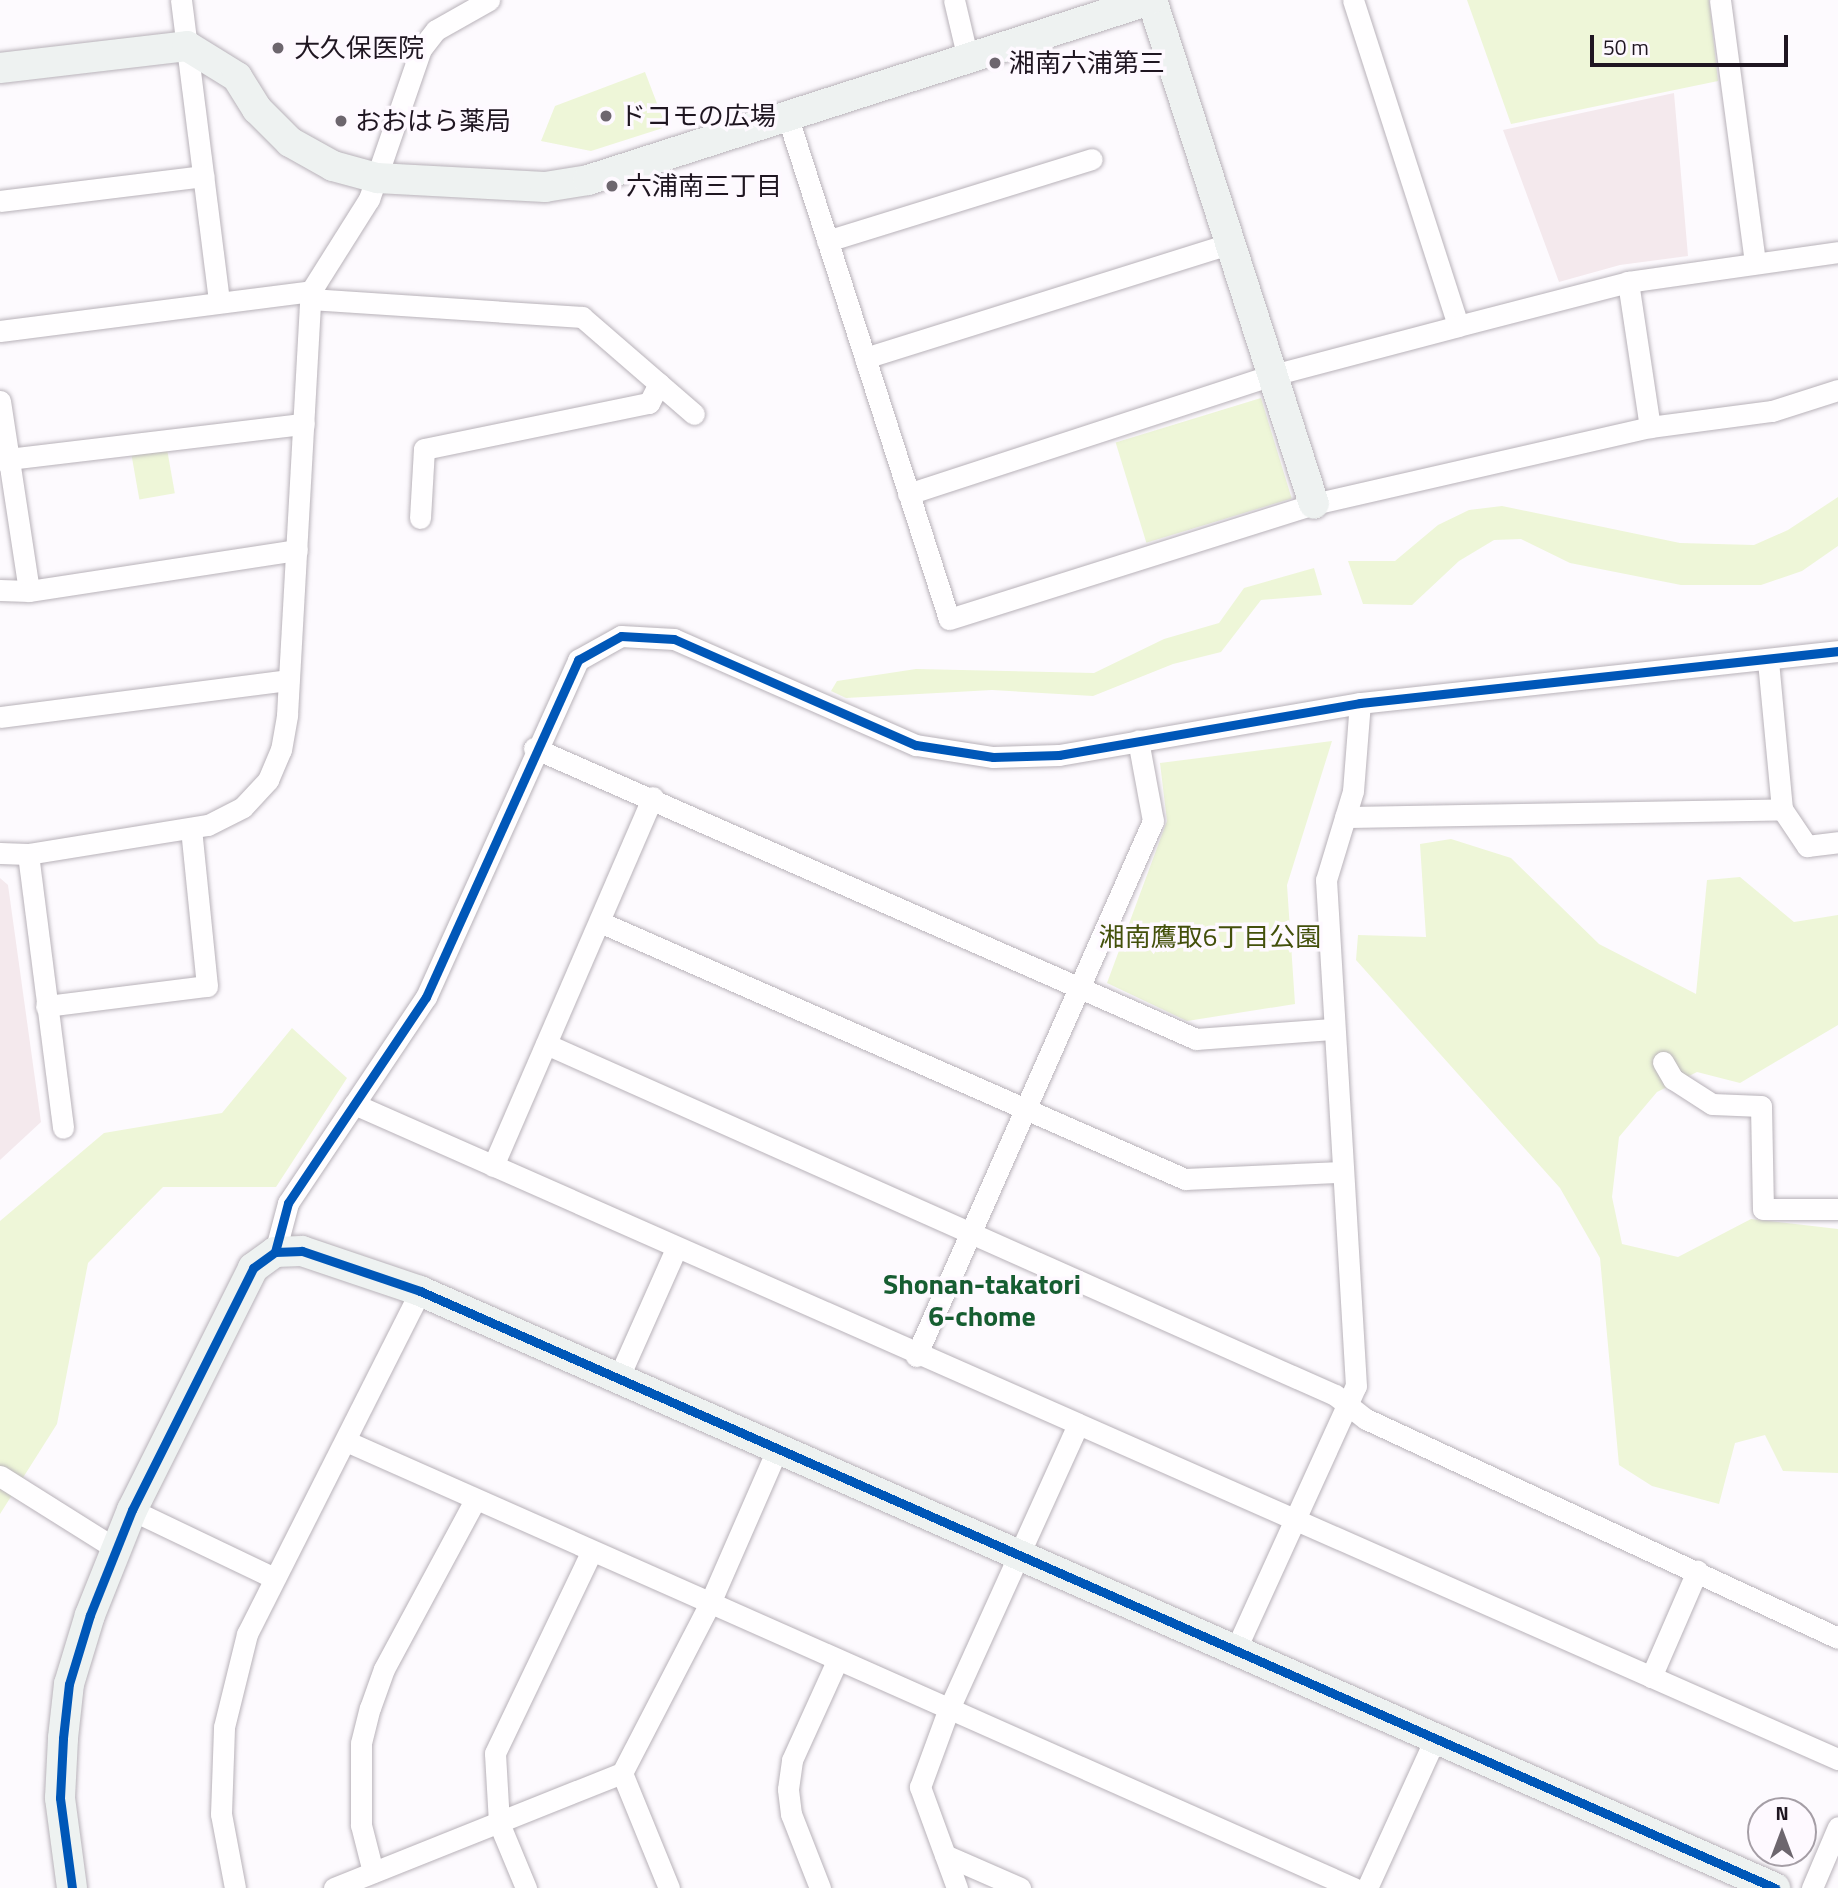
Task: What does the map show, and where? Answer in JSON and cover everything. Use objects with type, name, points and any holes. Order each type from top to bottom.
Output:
[{"type":"street","points":[[181,0],[219,302]]},
{"type":"street","points":[[0,853],[28,855],[191,830],[243,807],[268,780],[285,734],[311,295],[377,178],[421,49],[454,17],[489,0]]},
{"type":"street","points":[[954,0],[968,59]]},
{"type":"street","points":[[0,68],[187,46],[237,77],[266,121],[305,153],[377,178],[545,187],[588,180],[1151,0],[1233,243],[1314,504]]},
{"type":"street","points":[[1353,0],[1458,326]]},
{"type":"street","points":[[1720,0],[1755,262]]},
{"type":"street","points":[[787,115],[949,619],[1314,504],[1650,427],[1772,411],[1838,390]]},
{"type":"street","points":[[827,241],[1092,159]]},
{"type":"street","points":[[0,201],[204,176]]},
{"type":"street","points":[[865,358],[1233,243]]},
{"type":"street","points":[[908,494],[1273,375],[1458,326],[1628,282],[1838,252]]},
{"type":"street","points":[[1628,282],[1650,427]]},
{"type":"street","points":[[0,331],[219,302],[311,295],[582,317],[694,414]]},
{"type":"street","points":[[420,518],[424,449],[649,403],[659,383]]},
{"type":"street","points":[[0,401],[4,460],[29,591]]},
{"type":"street","points":[[4,460],[304,424]]},
{"type":"street","points":[[0,590],[29,591],[297,550]]},
{"type":"street","points":[[275,1252],[288,1203],[426,997],[534,748],[578,660],[621,636],[643,634],[674,639],[916,745],[1024,757],[1360,703],[1768,661],[1838,651]]},
{"type":"street","points":[[1768,661],[1782,809],[1807,846],[1838,842]]},
{"type":"street","points":[[0,717],[289,680]]},
{"type":"street","points":[[1235,1651],[1356,1386],[1332,1029],[1325,880],[1345,817],[1359,745],[1360,703]]},
{"type":"street","points":[[916,1356],[972,1237],[1078,986],[1153,821],[1138,740]]},
{"type":"street","points":[[534,748],[653,797],[1196,1039],[1332,1029]]},
{"type":"street","points":[[493,1166],[653,797]]},
{"type":"street","points":[[1345,817],[1782,809]]},
{"type":"street","points":[[46,1006],[207,986],[191,830]]},
{"type":"street","points":[[28,855],[63,1128]]},
{"type":"street","points":[[600,922],[1185,1180],[1342,1172]]},
{"type":"street","points":[[546,1044],[972,1237],[1335,1395],[1348,1405],[1838,1638]]},
{"type":"street","points":[[1662,1062],[1673,1079],[1712,1104],[1761,1106],[1763,1209],[1838,1209]]},
{"type":"street","points":[[354,1104],[916,1356],[1078,1424],[1838,1759]]},
{"type":"street","points":[[618,1379],[676,1249]]},
{"type":"street","points":[[72,1888],[60,1798],[69,1684],[115,1548],[253,1268],[275,1252],[302,1251],[420,1291],[1018,1558],[1775,1888]]},
{"type":"street","points":[[235,1888],[221,1814],[224,1727],[247,1634],[420,1291]]},
{"type":"street","points":[[957,1888],[920,1787],[948,1711],[1078,1424]]},
{"type":"street","points":[[346,1441],[474,1502],[710,1603],[948,1711],[1354,1888]]},
{"type":"street","points":[[334,1888],[622,1773],[710,1603],[776,1450]]},
{"type":"street","points":[[0,1476],[115,1548]]},
{"type":"street","points":[[373,1872],[361,1825],[361,1743],[370,1708],[384,1669],[474,1502]]},
{"type":"street","points":[[132,1510],[274,1578]]},
{"type":"street","points":[[526,1888],[499,1823],[492,1782],[505,1723],[591,1553]]},
{"type":"street","points":[[1651,1677],[1697,1571]]},
{"type":"street","points":[[820,1888],[791,1814],[788,1788],[792,1759],[837,1661]]},
{"type":"street","points":[[1367,1888],[1436,1739]]},
{"type":"street","points":[[622,1773],[669,1888]]},
{"type":"street","points":[[1812,1888],[1838,1827]]},
{"type":"street","points":[[944,1855],[1020,1888]]},
{"type":"shaded area","points":[[1674,93],[1688,256],[1620,265],[1559,282],[1503,130]]},
{"type":"shaded area","points":[[0,878],[8,885],[41,1122],[0,1160]]},
{"type":"green space","points":[[1467,0],[1709,0],[1718,81],[1511,124]]},
{"type":"green space","name":"ドコモの広場","points":[[645,72],[666,127],[591,151],[541,141],[555,106]]},
{"type":"green space","points":[[1261,398],[1292,498],[1146,543],[1116,442]]},
{"type":"green space","points":[[167,449],[175,493],[139,500],[132,455]]},
{"type":"green space","points":[[1838,497],[1838,546],[1802,571],[1761,585],[1681,585],[1570,563],[1521,539],[1494,540],[1459,561],[1412,605],[1363,604],[1348,561],[1395,561],[1438,525],[1469,510],[1502,506],[1680,543],[1754,545],[1788,530]]},
{"type":"green space","points":[[1314,568],[1322,595],[1261,600],[1221,652],[1173,664],[1093,696],[992,690],[846,698],[831,691],[837,681],[916,669],[1094,673],[1164,639],[1219,623],[1244,588]]},
{"type":"green space","name":"湘南鷹取6丁目公園","points":[[1332,741],[1287,885],[1295,1004],[1187,1021],[1107,983],[1167,821],[1160,763]]},
{"type":"green space","points":[[1451,839],[1511,858],[1599,944],[1696,994],[1707,880],[1740,877],[1794,922],[1838,915],[1838,1025],[1740,1083],[1697,1072],[1657,1092],[1619,1137],[1612,1197],[1622,1244],[1678,1257],[1751,1219],[1838,1229],[1838,1473],[1783,1471],[1765,1435],[1735,1443],[1719,1504],[1652,1486],[1619,1465],[1600,1258],[1560,1188],[1356,960],[1358,935],[1426,937],[1420,844]]},
{"type":"green space","points":[[292,1028],[347,1078],[276,1187],[163,1187],[88,1263],[57,1424],[0,1514],[0,1221],[104,1133],[222,1113]]},
{"type":"cycle path","points":[[275,1252],[288,1203],[426,997],[578,660],[621,636],[674,639],[916,745],[993,757],[1059,755],[1360,703],[1838,651]]},
{"type":"cycle path","points":[[72,1888],[60,1798],[63,1738],[69,1684],[90,1615],[132,1510],[253,1268],[275,1252],[302,1251],[420,1291],[1775,1888]]},
{"type":"place","name":"大久保医院","points":[[278,48]]},
{"type":"place","name":"湘南六浦第三","points":[[995,63]]},
{"type":"place","name":"ドコモの広場","points":[[606,116]]},
{"type":"place","name":"おおはら薬局","points":[[341,121]]},
{"type":"place","name":"六浦南三丁目","points":[[612,186]]},
{"type":"district","name":"Shonan-takatori 6-chome","points":[[982,1300]]}]
